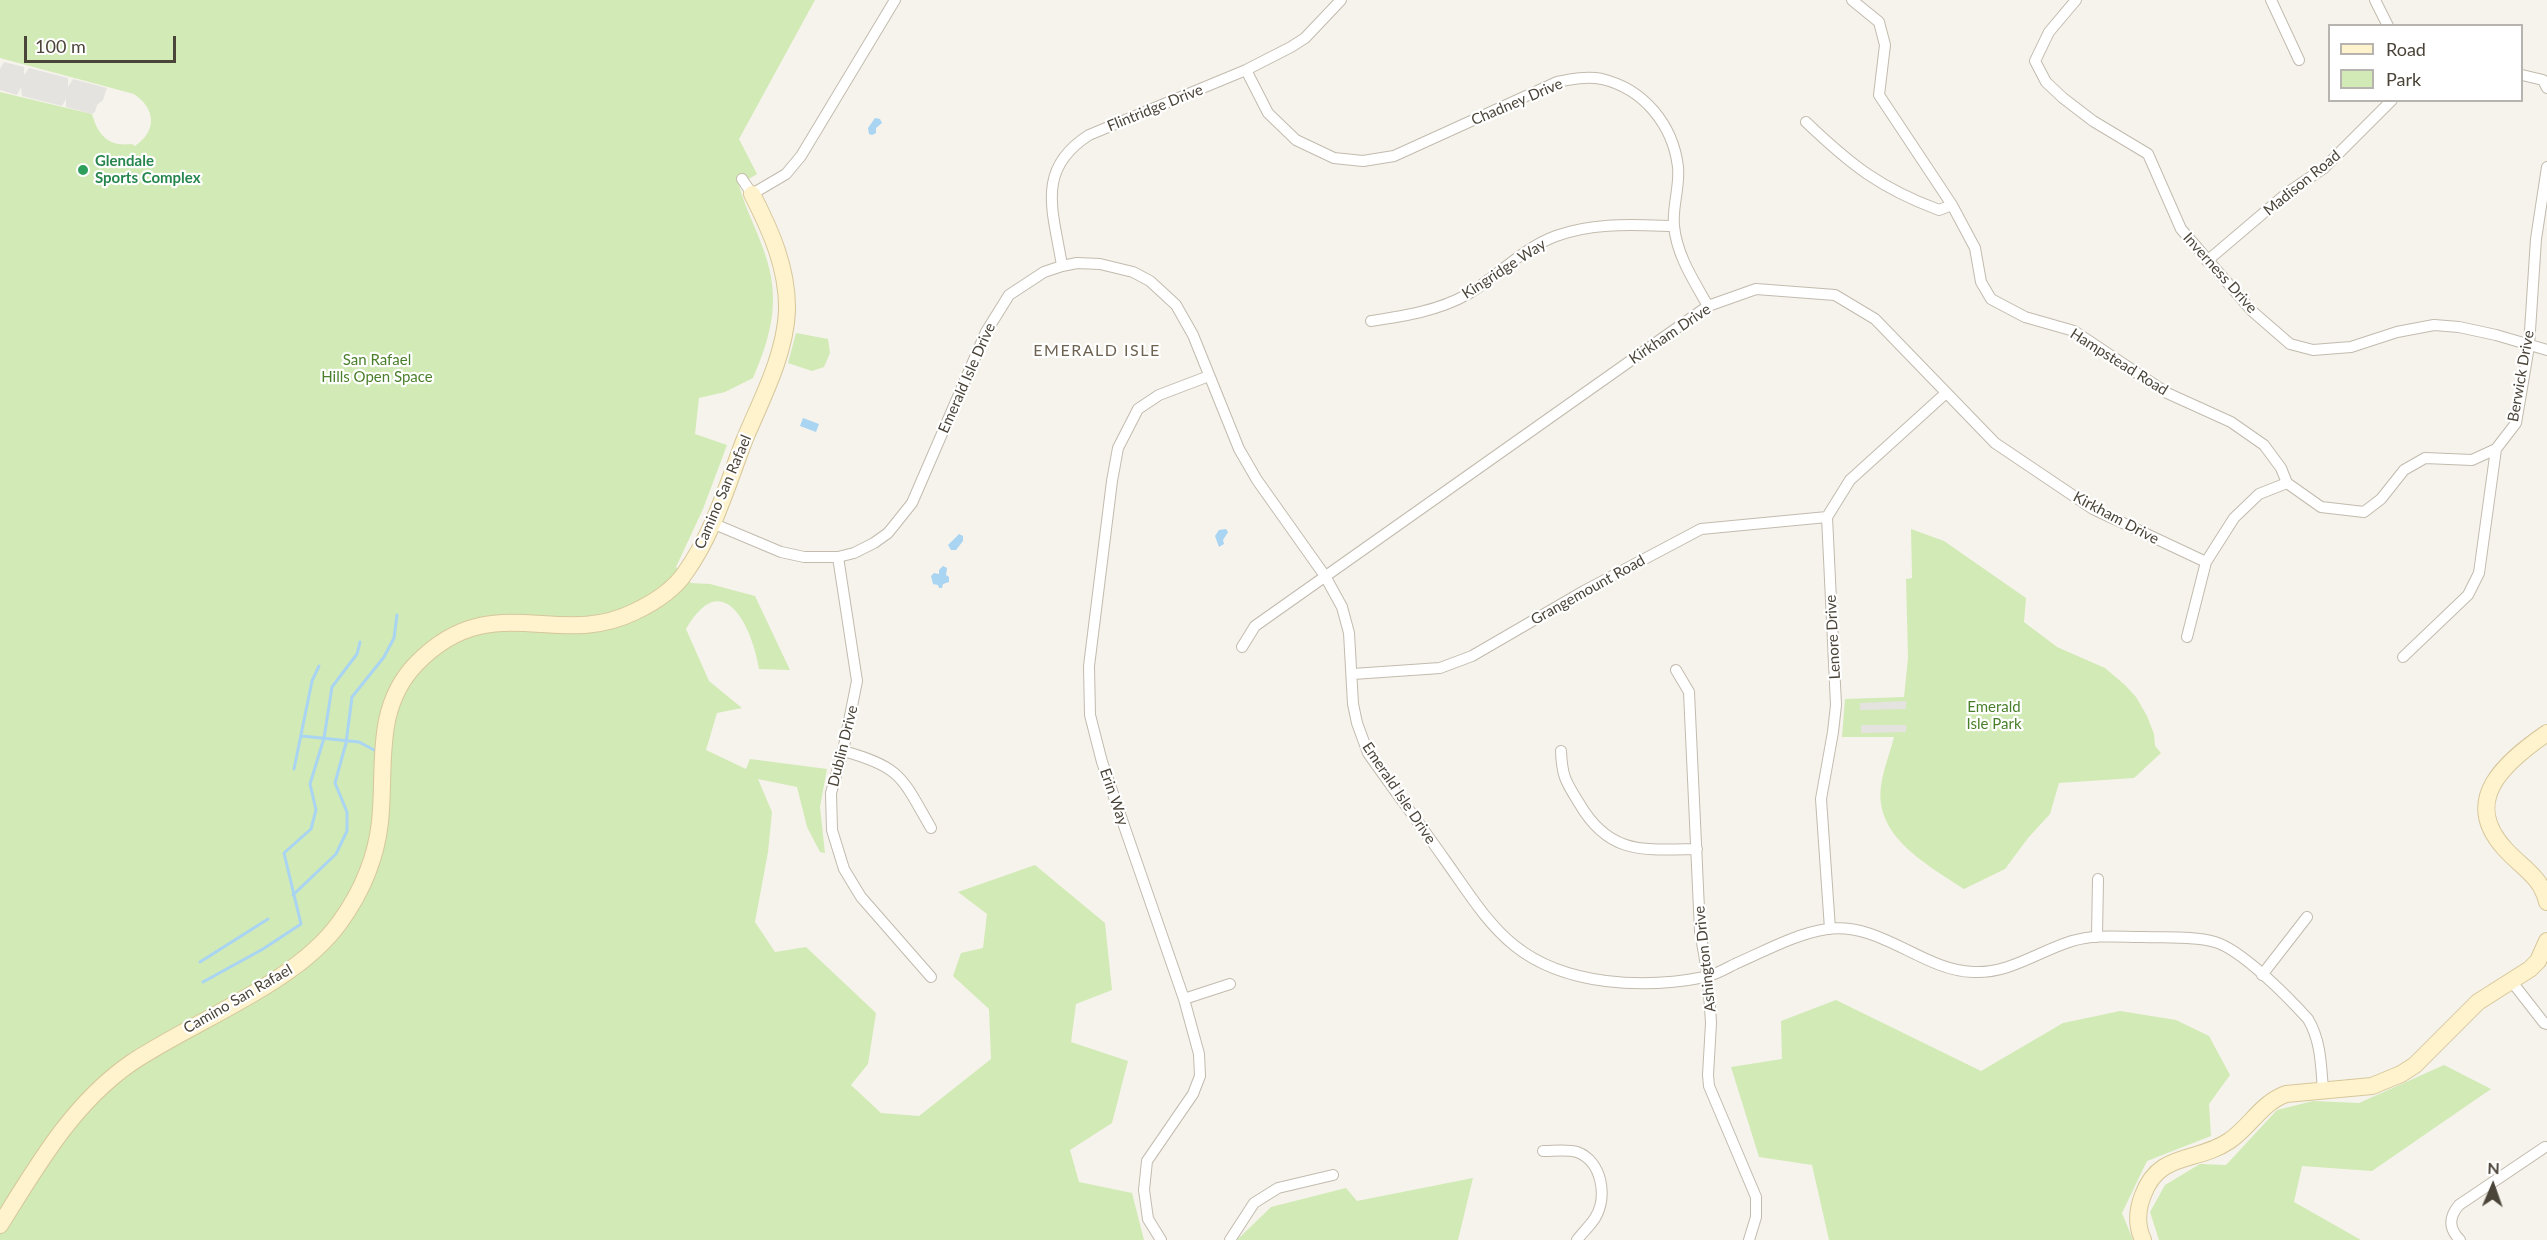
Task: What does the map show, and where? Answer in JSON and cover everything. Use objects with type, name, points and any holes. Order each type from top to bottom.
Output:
[{"type":"street","points":[[752,194],[786,174],[801,156],[895,0]]},
{"type":"street","name":"Flintridge Drive","points":[[1062,266],[1050,203],[1050,191],[1058,165],[1069,149],[1089,135],[1246,70],[1305,38],[1341,0]]},
{"type":"street","name":"Hampstead Road","points":[[1852,0],[1879,22],[1885,45],[1879,95],[1952,205],[1976,248],[1981,282],[1991,300],[2025,317],[2074,331],[2167,393],[2231,422],[2264,445],[2281,468],[2287,483],[2321,507],[2364,512],[2381,499],[2404,470],[2425,458],[2472,460],[2496,449]]},
{"type":"street","name":"Inverness Drive","points":[[2076,0],[2049,32],[2035,61],[2046,82],[2094,121],[2148,154],[2181,229],[2252,311],[2290,344],[2313,350],[2351,347],[2397,332],[2434,325],[2496,334],[2547,350]]},
{"type":"street","points":[[2271,0],[2299,60]]},
{"type":"street","points":[[2375,0],[2387,24]]},
{"type":"street","name":"Chadney Drive","points":[[1246,70],[1268,113],[1296,140],[1334,158],[1363,161],[1395,156],[1557,82],[1579,78],[1602,79],[1631,91],[1655,111],[1674,144],[1678,169],[1674,226],[1683,260],[1708,306]]},
{"type":"street","points":[[2523,75],[2543,80],[2547,88]]},
{"type":"street","name":"Madison Road","points":[[2207,261],[2288,193],[2324,168],[2390,102]]},
{"type":"street","points":[[1806,122],[1849,162],[1881,185],[1939,210],[1952,205]]},
{"type":"street","name":"Berwick Drive","points":[[2403,657],[2468,595],[2479,573],[2496,449],[2516,423],[2529,346],[2536,239],[2547,167]]},
{"type":"street","name":"Camino San Rafael","points":[[0,1225],[57,1136],[73,1115],[104,1084],[159,1045],[285,974],[324,942],[338,925],[361,887],[370,866],[380,821],[385,721],[398,688],[414,666],[452,636],[475,627],[517,621],[594,624],[631,614],[658,599],[684,576],[704,543],[712,524],[776,361],[785,329],[786,293],[780,258],[752,194],[742,179]]},
{"type":"street","name":"Kingridge Way","points":[[1371,321],[1440,307],[1466,295],[1534,246],[1573,231],[1606,225],[1674,226]]},
{"type":"street","name":"Emerald Isle Drive","points":[[712,524],[786,553],[816,559],[854,553],[874,543],[888,533],[912,503],[986,332],[1009,295],[1044,272],[1062,266],[1077,263],[1118,267],[1150,281],[1176,305],[1193,335],[1239,449],[1257,480],[1325,576],[1342,607],[1347,621],[1353,674],[1353,704],[1368,753],[1481,909],[1513,945],[1531,958],[1577,977],[1600,981],[1672,981],[1708,977],[1790,939],[1830,929],[1858,931],[1881,937],[1930,963],[1951,970],[1973,972],[2005,968],[2075,940],[2097,936],[2192,938],[2216,942],[2236,952],[2300,1011],[2314,1030],[2319,1046],[2323,1090]]},
{"type":"street","name":"Kirkham Drive","points":[[1242,647],[1255,626],[1708,306],[1756,289],[1835,295],[1875,319],[1995,444],[2093,509],[2206,562]]},
{"type":"street","name":"Erin Way","points":[[1161,1240],[1148,1220],[1144,1190],[1147,1161],[1193,1094],[1200,1076],[1199,1054],[1184,999],[1102,762],[1090,715],[1089,666],[1118,448],[1138,409],[1159,395],[1209,376]]},
{"type":"street","points":[[1827,518],[1850,480],[1946,393]]},
{"type":"street","points":[[2187,637],[2206,562],[2234,518],[2259,494],[2287,483]]},
{"type":"street","name":"Grangemount Road","points":[[1353,674],[1440,668],[1472,656],[1584,591],[1701,529],[1827,518]]},
{"type":"street","name":"Lenore Drive","points":[[1827,518],[1836,705],[1821,799],[1830,929]]},
{"type":"street","name":"Dublin Drive","points":[[838,557],[857,681],[843,751],[831,793],[832,830],[844,869],[861,897],[931,977]]},
{"type":"street","name":"Ashington Drive","points":[[1676,670],[1689,692],[1700,931],[1708,977],[1711,1023],[1709,1086],[1756,1197],[1756,1217],[1749,1240]]},
{"type":"street","points":[[2547,733],[2508,764],[2499,775],[2488,796],[2485,813],[2489,830],[2506,851],[2539,882],[2547,902]]},
{"type":"street","points":[[843,751],[874,760],[889,768],[903,780],[931,828]]},
{"type":"street","points":[[1561,752],[1562,774],[1590,822],[1606,837],[1624,846],[1644,850],[1696,849]]},
{"type":"street","points":[[2097,936],[2098,879]]},
{"type":"street","points":[[2262,975],[2307,917]]},
{"type":"street","points":[[2143,1240],[2137,1223],[2140,1202],[2147,1183],[2163,1166],[2179,1159],[2214,1150],[2227,1143],[2274,1098],[2286,1094],[2372,1086],[2401,1074],[2415,1065],[2478,1002],[2494,990],[2512,982],[2538,961],[2547,941]]},
{"type":"street","points":[[2512,982],[2547,1024]]},
{"type":"street","points":[[1184,999],[1230,984]]},
{"type":"street","points":[[2460,1240],[2451,1225],[2451,1214],[2459,1205],[2545,1147]]},
{"type":"street","points":[[1544,1151],[1576,1152],[1591,1162],[1602,1181],[1601,1201],[1596,1217],[1576,1240]]},
{"type":"street","points":[[1230,1240],[1254,1203],[1278,1188],[1333,1175]]},
{"type":"green space","name":"San Rafael Hills Open Space","points":[[0,0],[815,0],[739,139],[757,174],[739,185],[769,268],[773,300],[772,316],[765,346],[753,378],[725,392],[699,398],[695,434],[727,445],[703,509],[676,567],[691,583],[710,584],[755,596],[790,670],[759,669],[750,636],[743,621],[734,609],[724,602],[712,602],[699,611],[686,629],[709,681],[742,708],[717,713],[706,750],[746,769],[750,759],[827,769],[820,807],[825,853],[820,852],[807,827],[797,787],[758,779],[772,812],[768,852],[755,922],[775,952],[806,947],[876,1013],[868,1064],[851,1085],[881,1113],[919,1116],[991,1059],[989,1009],[953,976],[961,953],[983,948],[987,914],[958,892],[1035,865],[1105,923],[1112,990],[1076,1004],[1071,1042],[1128,1061],[1112,1123],[1070,1150],[1079,1182],[1132,1193],[1144,1240],[0,1240],[0,92],[92,114],[101,134],[116,144],[135,146],[147,134],[151,120],[147,106],[134,94],[0,58]]},
{"type":"green space","points":[[796,333],[828,339],[830,353],[824,367],[812,371],[788,363]]},
{"type":"green space","name":"Emerald Isle Park","points":[[1911,529],[1944,541],[2026,598],[2024,622],[2057,647],[2105,668],[2125,685],[2136,697],[2147,716],[2154,734],[2155,746],[2161,753],[2134,778],[2059,783],[2050,814],[2028,838],[2005,869],[1964,889],[1906,848],[1886,820],[1881,804],[1881,786],[1894,737],[1842,737],[1845,699],[1904,697],[1908,658],[1906,579],[1912,578]]},
{"type":"green space","points":[[1836,1000],[1981,1071],[2063,1023],[2120,1011],[2176,1020],[2209,1036],[2230,1075],[2209,1104],[2211,1136],[2147,1161],[2122,1213],[2133,1240],[1829,1240],[1812,1165],[1759,1157],[1731,1067],[1782,1059],[1781,1021]]},
{"type":"green space","points":[[2444,1065],[2491,1089],[2372,1171],[2302,1166],[2294,1202],[2361,1240],[2159,1240],[2150,1212],[2165,1185],[2200,1164],[2226,1165],[2277,1110],[2313,1101],[2359,1103]]},
{"type":"green space","points":[[1473,1178],[1458,1240],[1237,1240],[1271,1207],[1346,1188],[1357,1201]]},
{"type":"shaded area","points":[[4,62],[24,67],[24,75],[29,68],[68,78],[68,87],[73,79],[107,88],[103,100],[92,114],[66,107],[66,99],[62,106],[22,96],[21,87],[17,95],[0,90],[0,69]]},
{"type":"shaded area","points":[[1906,701],[1906,709],[1860,710],[1860,703]]},
{"type":"shaded area","points":[[1861,725],[1906,725],[1906,732],[1861,733]]},
{"type":"water","points":[[875,118],[880,119],[882,123],[872,135],[869,134],[868,128]]},
{"type":"water","points":[[803,418],[819,424],[816,432],[800,426]]},
{"type":"water","points":[[1226,529],[1228,532],[1223,540],[1224,544],[1219,547],[1215,536],[1219,530]]},
{"type":"water","points":[[959,534],[963,536],[963,541],[956,550],[951,550],[948,545]]},
{"type":"water","points":[[943,566],[947,568],[946,575],[949,577],[949,582],[939,588],[938,585],[933,584],[931,576],[934,573],[939,574]]},
{"type":"waterway","points":[[293,895],[336,854],[347,831],[347,812],[335,783],[346,743],[352,697],[384,657],[394,638],[397,615]]},
{"type":"waterway","points":[[203,982],[263,949],[301,924],[284,853],[311,829],[316,810],[310,784],[324,738],[332,687],[357,654],[360,642]]},
{"type":"waterway","points":[[294,769],[312,681],[319,666]]},
{"type":"waterway","points":[[302,736],[359,742],[378,752]]},
{"type":"waterway","points":[[200,962],[268,919]]},
{"type":"place","name":"Glendale Sports Complex","points":[[83,170]]},
{"type":"district","name":"EMERALD ISLE","points":[[1097,351]]}]
